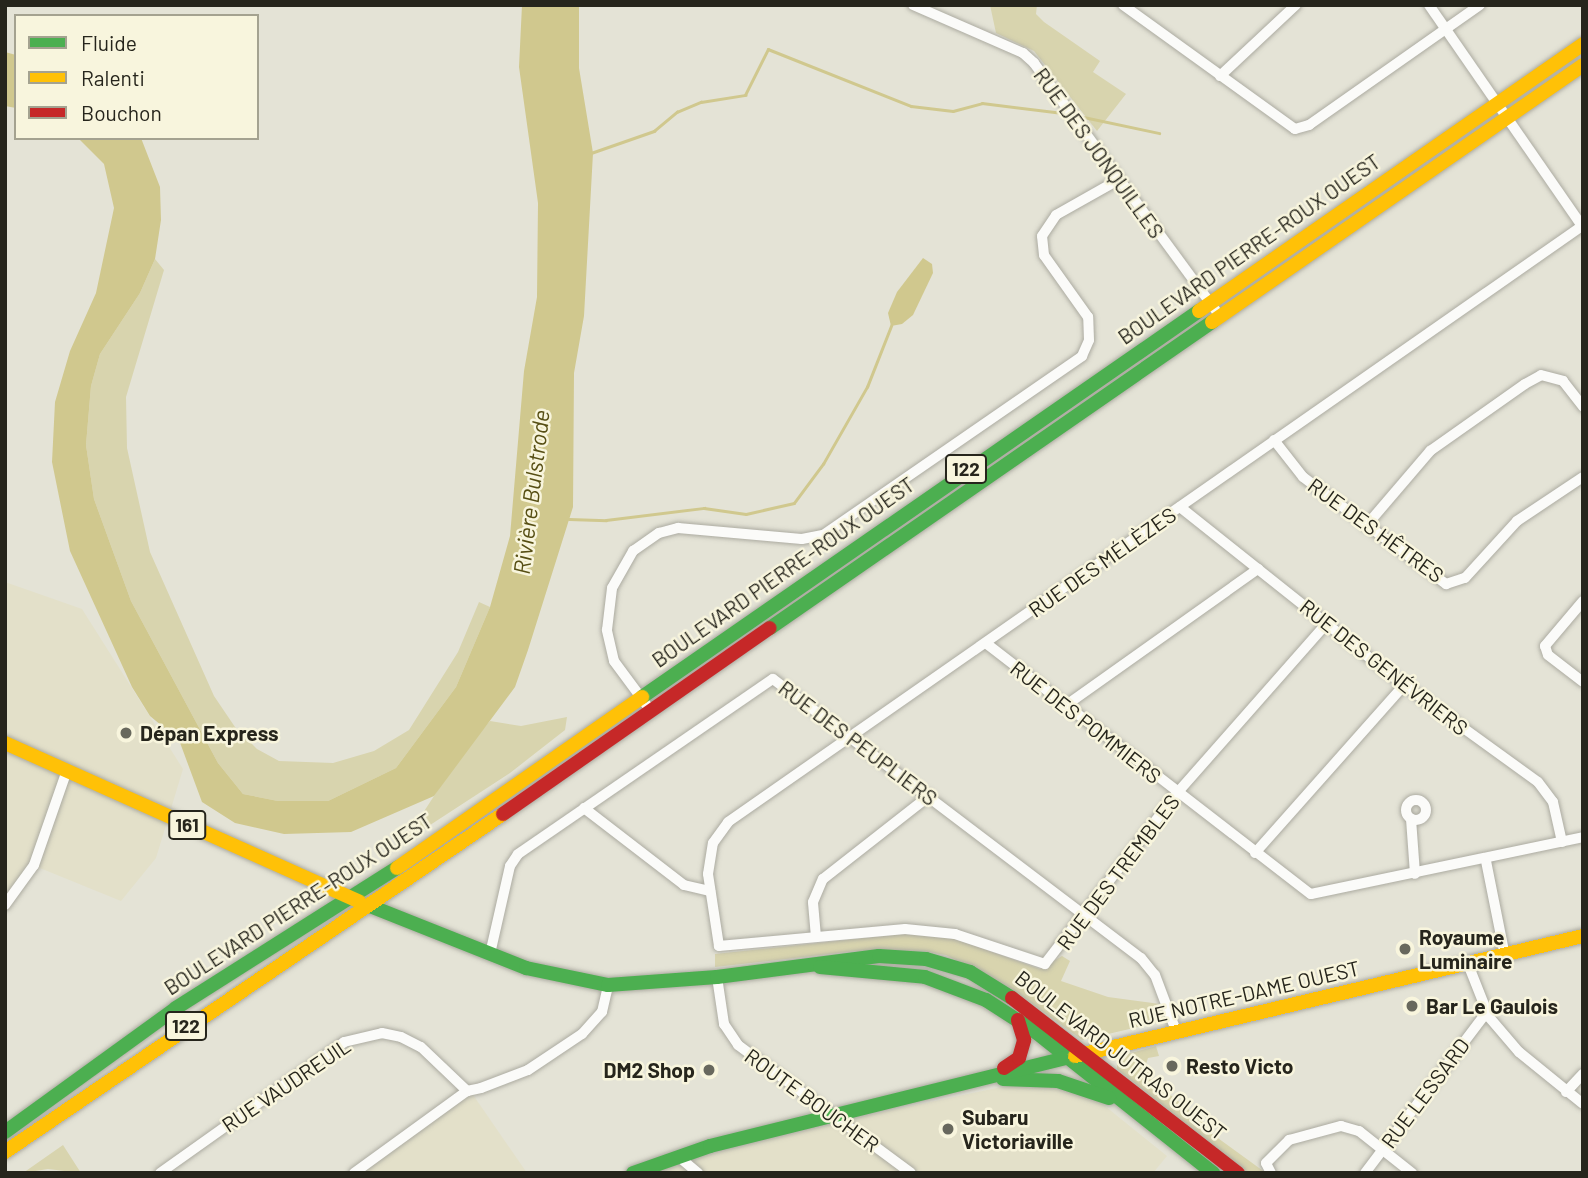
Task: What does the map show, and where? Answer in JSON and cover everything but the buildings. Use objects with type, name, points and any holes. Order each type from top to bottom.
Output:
[{"type":"main road","name":"BOULEVARD PIERRE-ROUX OUEST","points":[[5,1132],[176,1008],[352,899],[641,695],[1583,44]]},
{"type":"main road","name":"BOULEVARD PIERRE-ROUX OUEST","points":[[5,1152],[370,906],[1583,65]]},
{"type":"main road","name":"BOULEVARD JUTRAS OUEST","points":[[5,743],[352,899],[490,954],[552,975],[608,985],[717,977],[812,965],[842,958],[905,957],[970,972],[1012,995],[1238,1173]]},
{"type":"main road","name":"RUE NOTRE-DAME OUEST","points":[[633,1173],[679,1157],[834,1115],[1086,1052],[1583,936]]},
{"type":"main road","name":"BOULEVARD JUTRAS OUEST","points":[[812,965],[925,977],[986,1000],[1018,1020],[1213,1173]]},
{"type":"main road","points":[[981,1079],[1019,1058],[1024,1040],[1018,1020]]},
{"type":"main road","points":[[981,1079],[1058,1081],[1127,1105]]},
{"type":"street","name":"RUE DES JONQUILLES","points":[[913,5],[1023,53],[1034,63],[1220,316]]},
{"type":"street","points":[[941,17],[947,5]]},
{"type":"street","points":[[1123,5],[1289,127],[1301,129],[1480,5]]},
{"type":"street","points":[[1220,76],[1296,5]]},
{"type":"street","points":[[1429,5],[1582,226]]},
{"type":"street","points":[[651,711],[614,661],[606,615],[619,569],[633,551],[659,533],[678,528],[802,539],[823,536],[1082,356],[1089,340],[1088,317],[1044,255],[1042,236],[1048,223],[1064,209],[1118,180]]},
{"type":"street","name":"RUE DES MÉLÈZES","points":[[719,946],[710,891],[710,856],[719,832],[849,735],[987,644],[1582,226]]},
{"type":"street","points":[[1366,526],[1430,451],[1525,384],[1541,376],[1563,381],[1583,407]]},
{"type":"street","name":"RUE DES HÊTRES","points":[[1274,440],[1303,477],[1446,584],[1458,583],[1517,521],[1583,477]]},
{"type":"street","name":"RUE DES GENÉVRIERS","points":[[1180,507],[1404,685],[1548,792],[1562,842]]},
{"type":"street","points":[[1065,706],[1258,569]]},
{"type":"street","points":[[1583,601],[1548,638],[1548,655],[1583,682]]},
{"type":"street","name":"RUE DES TREMBLES","points":[[719,946],[933,930],[972,938],[1045,964],[1177,793],[1327,623]]},
{"type":"street","name":"RUE DES POMMIERS","points":[[987,644],[1303,891],[1319,895],[1486,861],[1583,837]]},
{"type":"street","name":"RUE DES PEUPLIERS","points":[[490,954],[513,860],[768,680],[778,682],[849,735],[1149,967],[1176,1031]]},
{"type":"street","points":[[1255,853],[1404,685]]},
{"type":"street","points":[[5,905],[34,865],[67,770]]},
{"type":"street","points":[[816,937],[813,902],[823,879],[929,796]]},
{"type":"street","points":[[584,808],[684,885],[710,891]]},
{"type":"street","points":[[1411,819],[1415,874]]},
{"type":"street","points":[[1486,861],[1505,956]]},
{"type":"street","points":[[1468,964],[1486,1013],[1519,1052],[1583,1104]]},
{"type":"street","name":"ROUTE BOUCHER","points":[[717,977],[730,1036],[911,1173]]},
{"type":"street","points":[[354,1173],[467,1091],[504,1082],[572,1041],[603,1012],[608,985]]},
{"type":"street","name":"RUE LESSARD","points":[[1365,1173],[1486,1013]]},
{"type":"street","name":"RUE VAUDREUIL","points":[[160,1173],[333,1049],[359,1035],[382,1033],[411,1042],[467,1091]]},
{"type":"street","points":[[1566,1091],[1583,1074]]},
{"type":"street","points":[[1268,1168],[1289,1140],[1341,1126],[1359,1131],[1412,1173]]},
{"type":"street","points":[[679,1157],[698,1173]]},
{"type":"shaded area","points":[[990,5],[1037,5],[1036,14],[1044,22],[1100,61],[1093,72],[1126,94],[1097,131],[1034,51],[996,33]]},
{"type":"shaded area","points":[[155,259],[164,270],[126,397],[127,448],[150,552],[214,696],[235,727],[257,749],[279,761],[333,763],[374,751],[409,730],[458,652],[479,602],[490,607],[456,687],[396,768],[328,801],[278,801],[243,794],[218,763],[131,601],[94,499],[86,445],[91,386],[100,354],[140,293]]},
{"type":"shaded area","points":[[5,582],[82,609],[183,769],[156,858],[121,901],[30,864],[10,894],[5,893]]},
{"type":"shaded area","points":[[567,717],[565,730],[510,773],[404,842],[464,750],[490,721],[521,726]]},
{"type":"shaded area","points":[[902,934],[956,939],[1040,969],[1062,956],[1070,961],[1061,981],[1108,997],[1160,1004],[1164,1021],[1082,1040],[1012,989],[946,955],[922,951],[855,951],[715,967],[715,954]]},
{"type":"shaded area","points":[[1156,1046],[1159,1056],[1148,1058],[1145,1067],[1152,1070],[1147,1076],[1209,1126],[1204,1128],[1266,1173],[1248,1173],[1117,1069],[1117,1057]]},
{"type":"shaded area","points":[[1045,1084],[1100,1102],[1167,1156],[1153,1173],[653,1173],[693,1158],[864,1116],[1006,1086]]},
{"type":"shaded area","points":[[469,1089],[527,1173],[357,1173]]},
{"type":"shaded area","points":[[63,1145],[81,1173],[48,1169],[23,1173]]},
{"type":"water","name":"Rivière Bulstrode","points":[[522,5],[579,5],[579,68],[593,153],[584,316],[574,373],[573,507],[515,687],[434,796],[351,832],[284,834],[235,823],[202,802],[179,740],[150,716],[132,687],[70,551],[52,462],[55,402],[70,351],[96,293],[114,208],[104,164],[80,140],[142,140],[160,187],[161,220],[155,259],[140,293],[100,354],[91,386],[86,445],[94,499],[131,601],[218,763],[243,794],[278,801],[328,801],[396,768],[456,687],[490,607],[510,536],[524,371],[537,297],[538,203],[519,67]]},
{"type":"water","points":[[5,52],[14,54],[14,108],[5,106]]},
{"type":"water","points":[[923,258],[932,264],[933,273],[913,315],[902,324],[891,326],[888,313],[897,292]]},
{"type":"waterway","points":[[591,153],[654,131],[677,112],[701,102],[745,95],[768,49],[911,106],[953,111],[982,103],[1062,113]]},
{"type":"waterway","points":[[1079,116],[1159,133]]},
{"type":"waterway","points":[[569,519],[606,520],[704,508],[746,514],[794,503],[823,464],[867,387],[891,326]]},
{"type":"traffic: fast","points":[[642,697],[1199,311]]},
{"type":"traffic: fast","points":[[770,628],[1212,322]]},
{"type":"traffic: fast","points":[[5,1132],[176,1008],[397,868]]},
{"type":"traffic: fast","points":[[370,906],[526,968],[608,985],[717,977],[879,956],[926,959],[970,972],[1012,998]]},
{"type":"traffic: fast","points":[[820,967],[925,977],[986,1000],[1037,1033],[1213,1173]]},
{"type":"traffic: fast","points":[[633,1173],[710,1146],[1075,1056]]},
{"type":"traffic: fast","points":[[1003,1079],[1058,1081],[1109,1098]]},
{"type":"traffic: slow","points":[[1199,311],[1583,44]]},
{"type":"traffic: slow","points":[[1212,322],[1583,65]]},
{"type":"traffic: slow","points":[[397,868],[642,697]]},
{"type":"traffic: slow","points":[[5,743],[359,901]]},
{"type":"traffic: slow","points":[[5,1152],[503,814]]},
{"type":"traffic: slow","points":[[1075,1056],[1583,936]]},
{"type":"traffic: jam","points":[[503,814],[770,628]]},
{"type":"traffic: jam","points":[[1012,998],[1238,1173]]},
{"type":"traffic: jam","points":[[1004,1068],[1019,1058],[1024,1040],[1018,1020]]},
{"type":"place","name":"Dépan Express","points":[[126,733]]},
{"type":"place","name":"Royaume Luminaire","points":[[1405,949]]},
{"type":"place","name":"Bar Le Gaulois","points":[[1412,1006]]},
{"type":"place","name":"Resto Victo","points":[[1172,1066]]},
{"type":"place","name":"DM2 Shop","points":[[709,1070]]},
{"type":"place","name":"Subaru Victoriaville","points":[[948,1129]]}]
